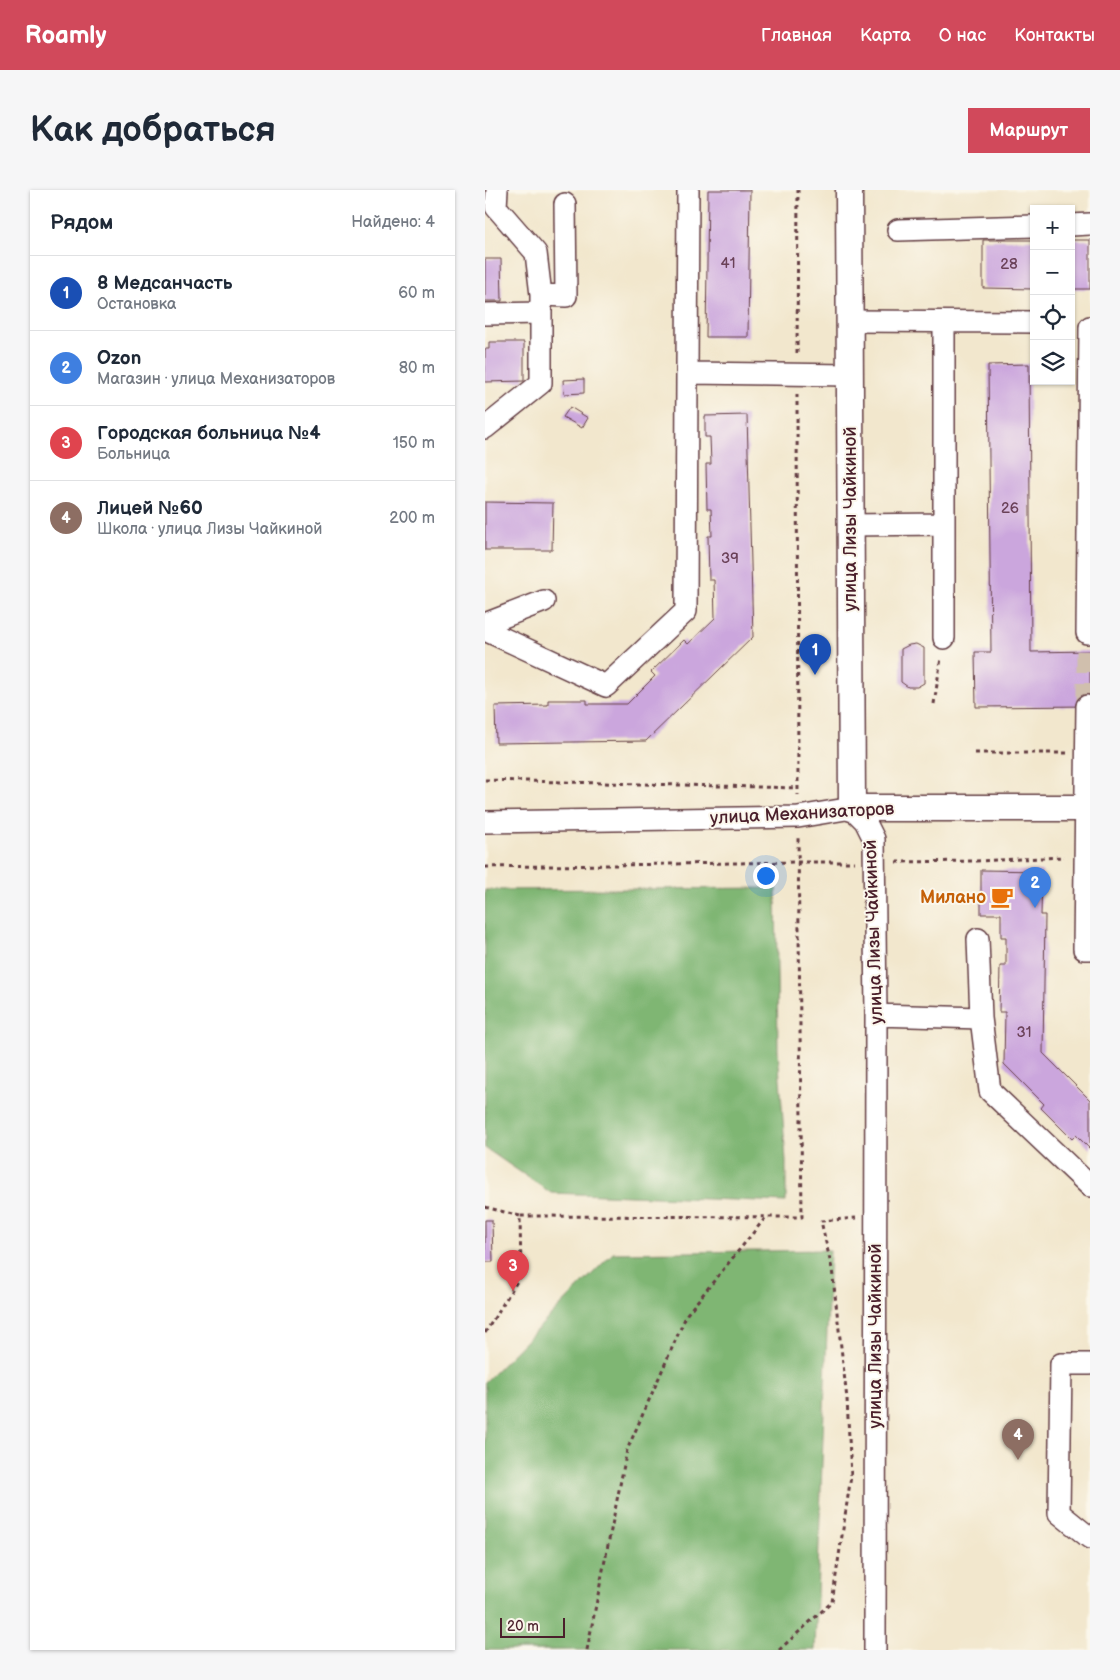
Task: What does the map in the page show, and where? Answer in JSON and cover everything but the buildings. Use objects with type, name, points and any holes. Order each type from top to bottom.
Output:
[{"type":"main road","name":"улица Лизы Чайкиной","points":[[849,190],[851,808]]},
{"type":"main road","name":"улица Механизаторов","points":[[851,808],[1087,808]]},
{"type":"street","points":[[485,428],[541,383],[541,304],[536,253],[496,207],[497,190]]},
{"type":"street","points":[[485,630],[606,686],[686,611],[688,190]]},
{"type":"street","points":[[485,314],[541,304],[566,296],[565,204]]},
{"type":"street","points":[[1075,225],[1090,224]]},
{"type":"street","points":[[898,230],[1030,226]]},
{"type":"street","points":[[849,321],[1030,322]]},
{"type":"street","points":[[944,322],[944,638]]},
{"type":"street","points":[[1075,322],[1090,322]]},
{"type":"street","points":[[1088,639],[1090,327]]},
{"type":"street","points":[[687,373],[797,376],[849,375]]},
{"type":"street","points":[[850,525],[944,524]]},
{"type":"street","points":[[485,624],[545,601]]},
{"type":"street","points":[[1087,706],[1084,949],[1090,949]]},
{"type":"street","name":"улица Механизаторов","points":[[485,822],[798,817],[851,808]]},
{"type":"street","name":"улица Лизы Чайкиной","points":[[851,808],[865,821],[874,839],[877,1015],[875,1650]]},
{"type":"street","points":[[979,939],[981,1018],[990,1091],[1090,1186]]},
{"type":"street","points":[[877,1015],[981,1018]]},
{"type":"street","points":[[1090,1364],[1061,1364],[1059,1513],[1090,1538]]},
{"type":"path","points":[[485,1207],[520,1216],[802,1217],[798,817],[797,190]]},
{"type":"path","points":[[934,704],[944,638]]},
{"type":"path","points":[[975,753],[1087,754]]},
{"type":"path","points":[[485,780],[798,788]]},
{"type":"path","points":[[485,867],[799,862],[874,863],[1086,856]]},
{"type":"path","points":[[485,1333],[521,1275],[520,1216]]},
{"type":"path","points":[[587,1650],[627,1450],[687,1314],[766,1217]]},
{"type":"path","points":[[779,1650],[832,1602],[851,1476],[847,1400],[832,1269],[821,1221],[875,1217]]},
{"type":"green space","points":[[776,888],[778,1051],[786,1161],[786,1202],[551,1193],[485,1148],[485,890]]},
{"type":"green space","points":[[830,1250],[815,1650],[485,1650],[485,1382],[613,1253]]},
{"type":"tunnel","points":[[1087,651],[1087,706]]},
{"type":"place","name":"8 Медсанчасть","points":[[815,675]]},
{"type":"place","name":"Милано","points":[[1002,897]]},
{"type":"place","name":"Ozon","points":[[1035,908]]},
{"type":"place","name":"Городская больница №4","points":[[513,1291]]},
{"type":"place","name":"Лицей №60","points":[[1018,1460]]}]
